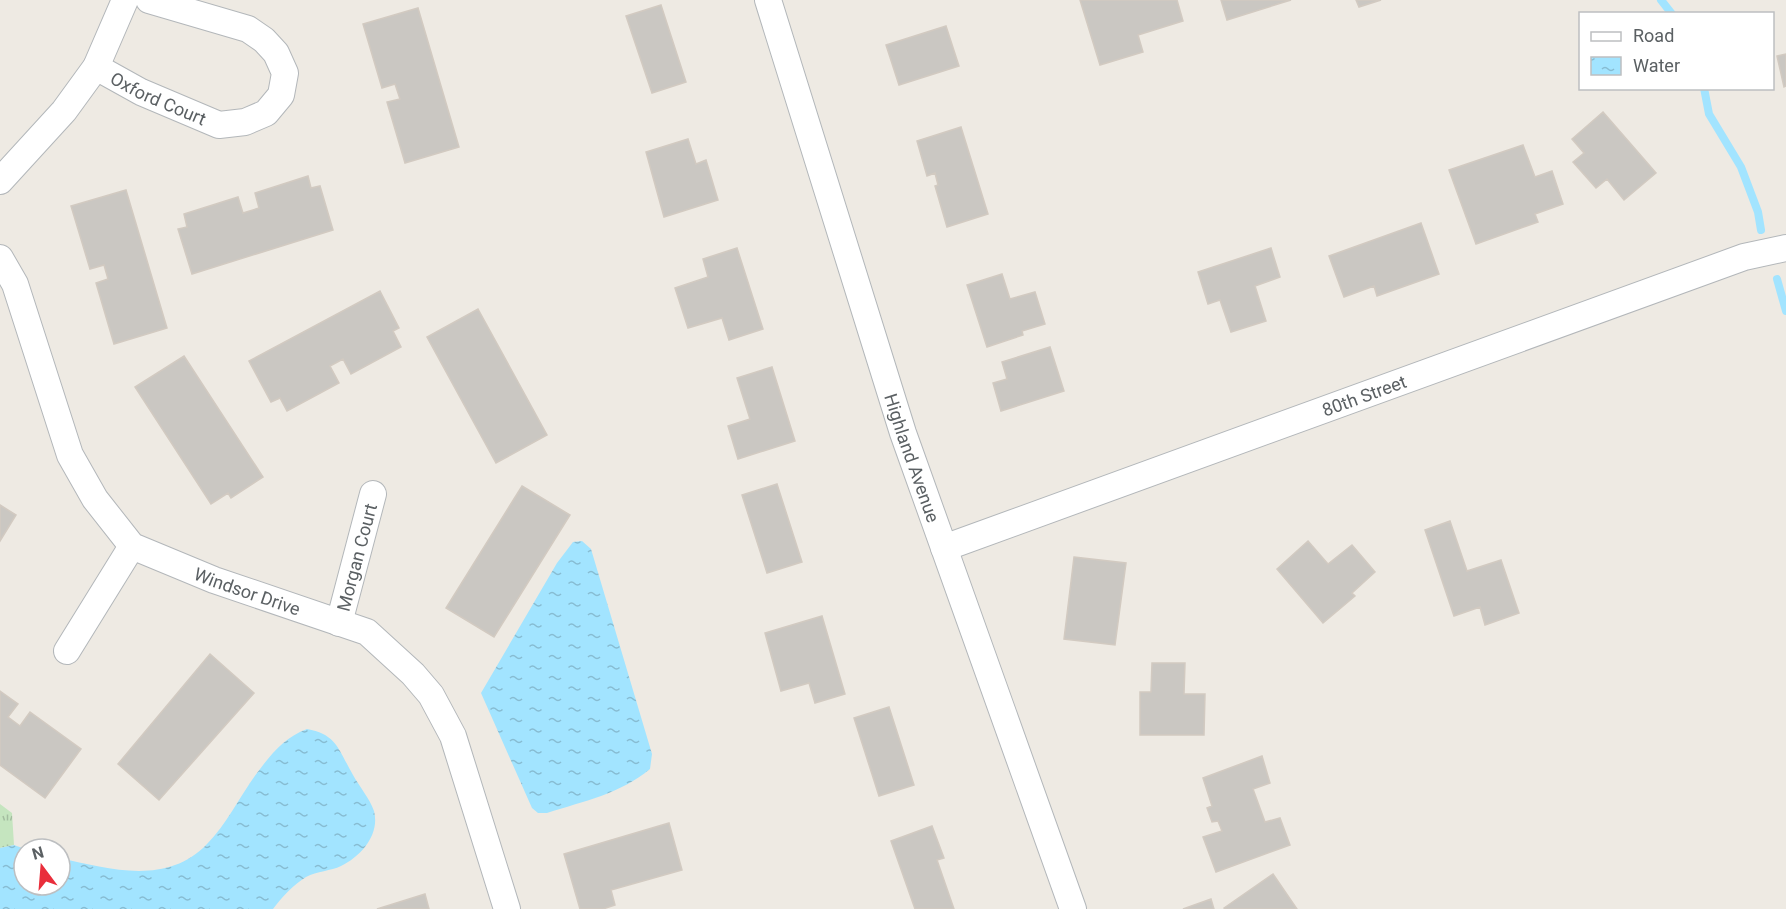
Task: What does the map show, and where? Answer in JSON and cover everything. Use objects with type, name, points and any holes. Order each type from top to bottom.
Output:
[{"type":"street","points":[[0,181],[64,111],[96,67],[124,0]]},
{"type":"street","name":"Oxford Court","points":[[96,67],[141,92],[219,125],[245,122],[266,113],[281,95],[285,73],[276,53],[264,40],[248,29],[149,0]]},
{"type":"street","name":"Highland Avenue","points":[[768,0],[903,433],[1072,909]]},
{"type":"street","name":"80th Street","points":[[944,548],[1744,257],[1786,248]]},
{"type":"street","points":[[0,258],[15,284],[70,455],[84,483],[132,546],[67,651]]},
{"type":"street","name":"Morgan Court","points":[[339,622],[373,494]]},
{"type":"street","name":"Windsor Drive","points":[[132,546],[214,580],[367,632],[413,674],[442,714],[453,736],[507,909]]},
{"type":"green space","points":[[0,804],[12,813],[14,837],[12,845],[0,848]]},
{"type":"water","points":[[582,541],[591,549],[652,754],[650,769],[614,791],[547,813],[538,813],[532,808],[481,693],[557,563],[573,542]]},
{"type":"water","points":[[307,729],[317,731],[331,739],[336,745],[372,806],[374,828],[368,843],[349,862],[306,877],[288,891],[273,909],[0,909],[0,848],[12,845],[12,897],[72,897],[72,861],[137,871],[156,870],[191,857],[221,828],[273,753],[299,732]]},
{"type":"building","points":[[1080,0],[1177,0],[1183,21],[1138,35],[1143,52],[1100,65]]},
{"type":"building","points":[[1221,0],[1291,0],[1227,20]]},
{"type":"building","points":[[1356,0],[1381,0],[1359,7]]},
{"type":"building","points":[[661,5],[686,82],[652,93],[626,16]]},
{"type":"building","points":[[418,8],[459,147],[405,163],[387,102],[400,99],[395,84],[382,88],[363,24]]},
{"type":"building","points":[[946,26],[959,66],[899,85],[886,45]]},
{"type":"building","points":[[1786,54],[1786,86],[1784,87],[1777,56]]},
{"type":"building","points":[[1603,112],[1656,173],[1624,200],[1607,179],[1596,188],[1573,162],[1584,153],[1572,139]]},
{"type":"building","points":[[961,127],[988,214],[947,227],[935,186],[938,185],[935,173],[927,176],[917,141]]},
{"type":"building","points":[[688,139],[696,164],[706,160],[718,200],[664,217],[646,152]]},
{"type":"building","points":[[1523,145],[1535,177],[1552,171],[1563,204],[1535,214],[1538,222],[1476,244],[1449,170]]},
{"type":"building","points":[[308,176],[311,188],[320,186],[333,230],[192,274],[178,229],[187,227],[184,214],[238,197],[243,213],[259,208],[255,193]]},
{"type":"building","points":[[126,190],[167,328],[114,344],[96,283],[108,279],[104,265],[90,269],[71,206]]},
{"type":"building","points":[[1421,223],[1439,274],[1377,296],[1374,286],[1344,297],[1329,256]]},
{"type":"building","points":[[737,248],[763,329],[729,340],[722,318],[688,328],[675,288],[708,277],[703,259]]},
{"type":"building","points":[[1271,248],[1280,277],[1255,286],[1266,321],[1231,332],[1220,300],[1208,304],[1198,272]]},
{"type":"building","points":[[1002,274],[1010,299],[1035,292],[1045,324],[1022,331],[1023,335],[987,347],[967,285]]},
{"type":"building","points":[[380,291],[399,328],[393,331],[401,347],[351,374],[343,359],[330,366],[339,383],[287,411],[280,398],[271,402],[249,361]]},
{"type":"building","points":[[478,309],[547,435],[496,463],[427,337]]},
{"type":"building","points":[[1050,347],[1064,391],[1001,411],[993,383],[1007,379],[1002,362]]},
{"type":"building","points":[[184,356],[263,477],[231,498],[228,493],[211,504],[135,387]]},
{"type":"building","points":[[772,367],[795,441],[738,459],[728,426],[750,419],[737,378]]},
{"type":"building","points":[[777,484],[802,562],[767,573],[742,495]]},
{"type":"building","points":[[522,486],[570,515],[494,637],[446,608]]},
{"type":"building","points":[[0,505],[16,515],[0,541]]},
{"type":"building","points":[[1450,521],[1467,571],[1501,560],[1519,613],[1485,625],[1480,607],[1454,616],[1425,530]]},
{"type":"building","points":[[1308,541],[1328,564],[1352,545],[1375,572],[1352,593],[1355,596],[1323,623],[1277,569]]},
{"type":"building","points":[[1074,557],[1126,563],[1115,645],[1064,639]]},
{"type":"building","points":[[822,616],[845,694],[815,703],[809,683],[781,691],[765,633]]},
{"type":"building","points":[[210,654],[254,693],[159,800],[118,764]]},
{"type":"building","points":[[1152,663],[1185,663],[1184,694],[1205,694],[1204,735],[1140,735],[1140,692],[1151,692]]},
{"type":"building","points":[[0,691],[18,704],[8,717],[20,726],[30,712],[81,749],[45,798],[0,765]]},
{"type":"building","points":[[889,707],[914,785],[879,796],[854,718]]},
{"type":"building","points":[[1262,756],[1270,783],[1253,789],[1265,822],[1280,818],[1290,845],[1216,872],[1203,837],[1222,831],[1218,821],[1212,822],[1207,808],[1212,806],[1203,778]]},
{"type":"building","points":[[669,823],[682,870],[611,890],[615,905],[603,909],[580,909],[564,854]]},
{"type":"building","points":[[932,826],[944,858],[937,860],[954,909],[915,909],[891,841]]},
{"type":"building","points":[[1273,874],[1297,909],[1224,908]]},
{"type":"building","points":[[425,894],[429,909],[377,909]]},
{"type":"building","points":[[1211,899],[1214,909],[1183,909]]},
{"type":"waterway","points":[[1661,0],[1670,12]]},
{"type":"waterway","points":[[1704,90],[1709,114],[1741,167],[1758,212],[1761,230]]},
{"type":"waterway","points":[[1777,279],[1786,311]]}]
